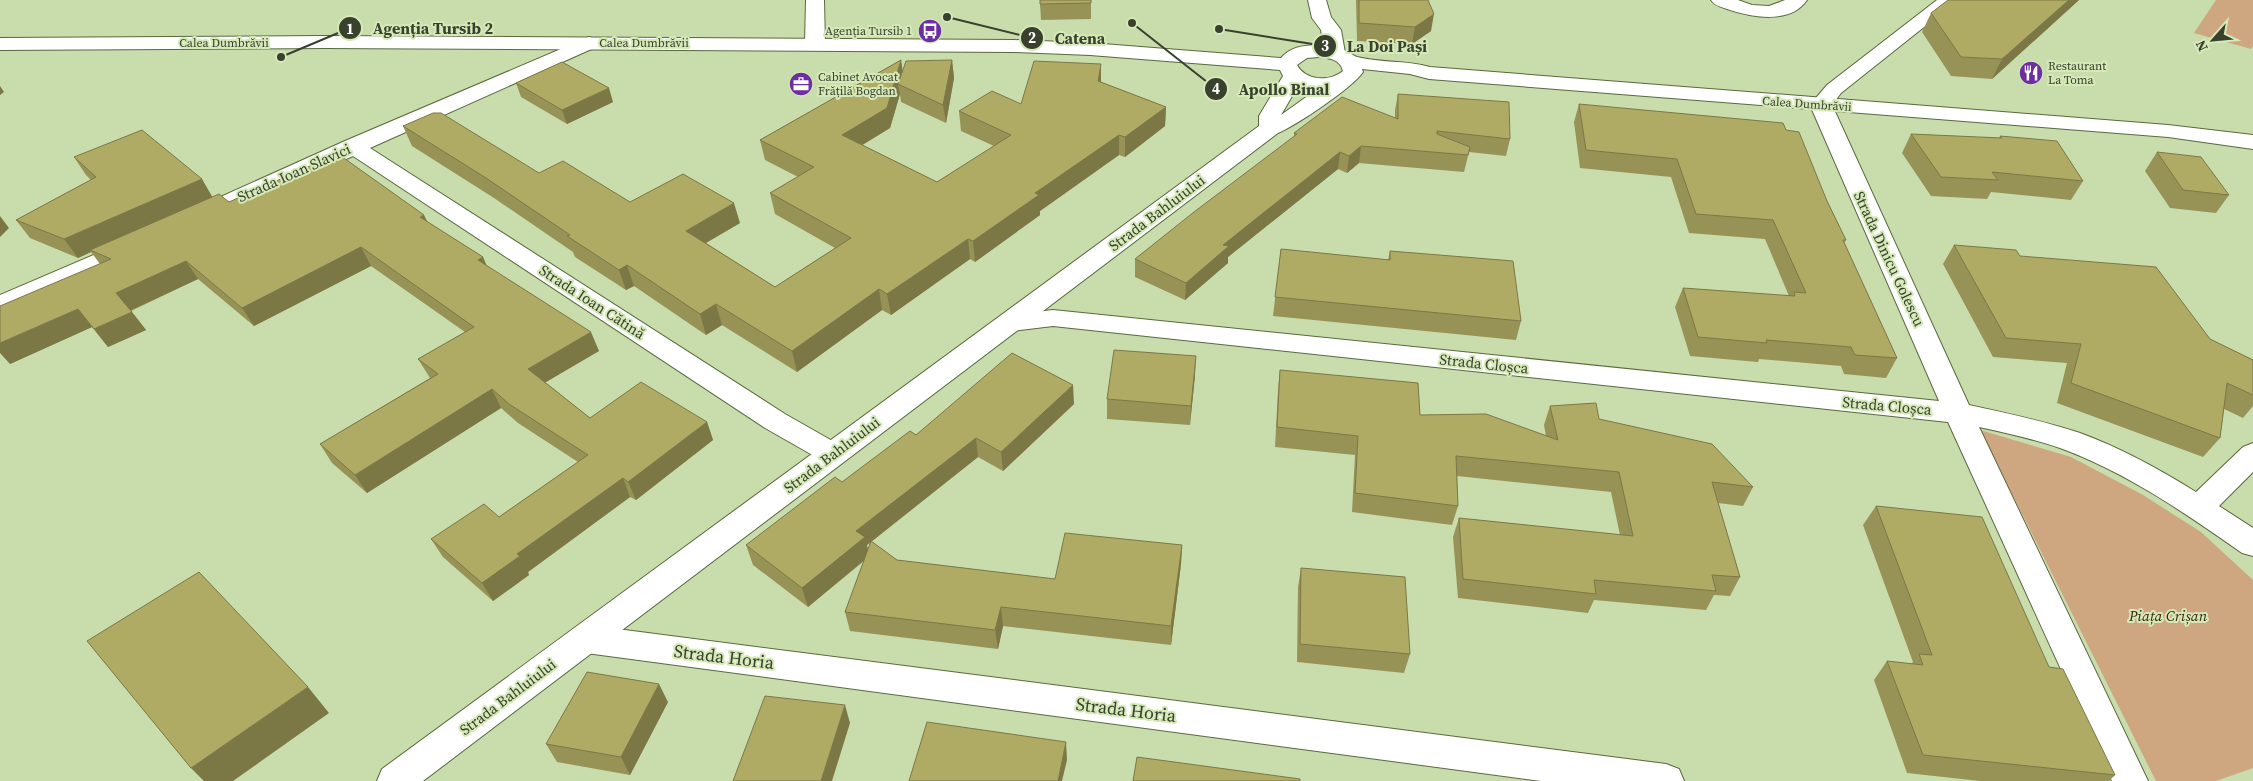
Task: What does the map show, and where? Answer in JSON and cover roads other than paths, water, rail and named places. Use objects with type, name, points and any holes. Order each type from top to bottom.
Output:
[{"type":"street","points":[[815,0],[815,44]]},
{"type":"street","points":[[1720,0],[1759,12],[1778,12],[1798,0]]},
{"type":"street","points":[[1821,105],[1834,89],[1948,0]]},
{"type":"street","points":[[1313,51],[1319,9]]},
{"type":"street","points":[[1319,9],[1331,30],[1344,68]]},
{"type":"street","name":"Calea Dumbrăvii","points":[[0,44],[589,43],[1050,47],[1290,70],[1311,83],[1333,83],[1344,68],[1413,78],[1429,73],[2186,133],[2253,142]]},
{"type":"street","name":"Strada Ioan Slavici","points":[[0,305],[353,146],[589,43]]},
{"type":"street","points":[[1270,128],[1270,116],[1290,70],[1293,56],[1313,51],[1344,68]]},
{"type":"street","name":"Strada Bahluiului","points":[[395,781],[1270,128],[1285,122],[1344,68]]},
{"type":"street","name":"Strada Dinicu Golescu","points":[[1821,105],[1830,129],[1958,413]]},
{"type":"street","name":"Calea Dumbrăvii","points":[[2186,133],[2253,132]]},
{"type":"street","name":"Strada Ioan Cătină","points":[[353,146],[775,421],[833,454]]},
{"type":"street","name":"Strada Cloșca","points":[[1011,322],[1053,318],[1958,413]]},
{"type":"street","points":[[1958,413],[2018,425],[2085,447],[2143,475],[2199,507],[2253,544]]},
{"type":"street","points":[[1958,413],[2130,781]]},
{"type":"street","points":[[2199,507],[2253,454]]},
{"type":"street","name":"Strada Horia","points":[[586,639],[1666,781]]},
{"type":"place","name":"Catena","points":[[947,17]]},
{"type":"place","name":"Apollo Binal","points":[[1132,23]]},
{"type":"place","name":"La Doi Pași","points":[[1219,29]]},
{"type":"place","name":"Agenția Tursib 1","points":[[930,31]]},
{"type":"place","name":"Agenția Tursib 2","points":[[281,57]]},
{"type":"place","name":"Restaurant La Toma","points":[[2031,73]]},
{"type":"place","name":"Cabinet Avocat Frățilă Bogdan","points":[[801,84]]},
{"type":"park label","name":"Piața Crișan","points":[[2168,616]]}]
